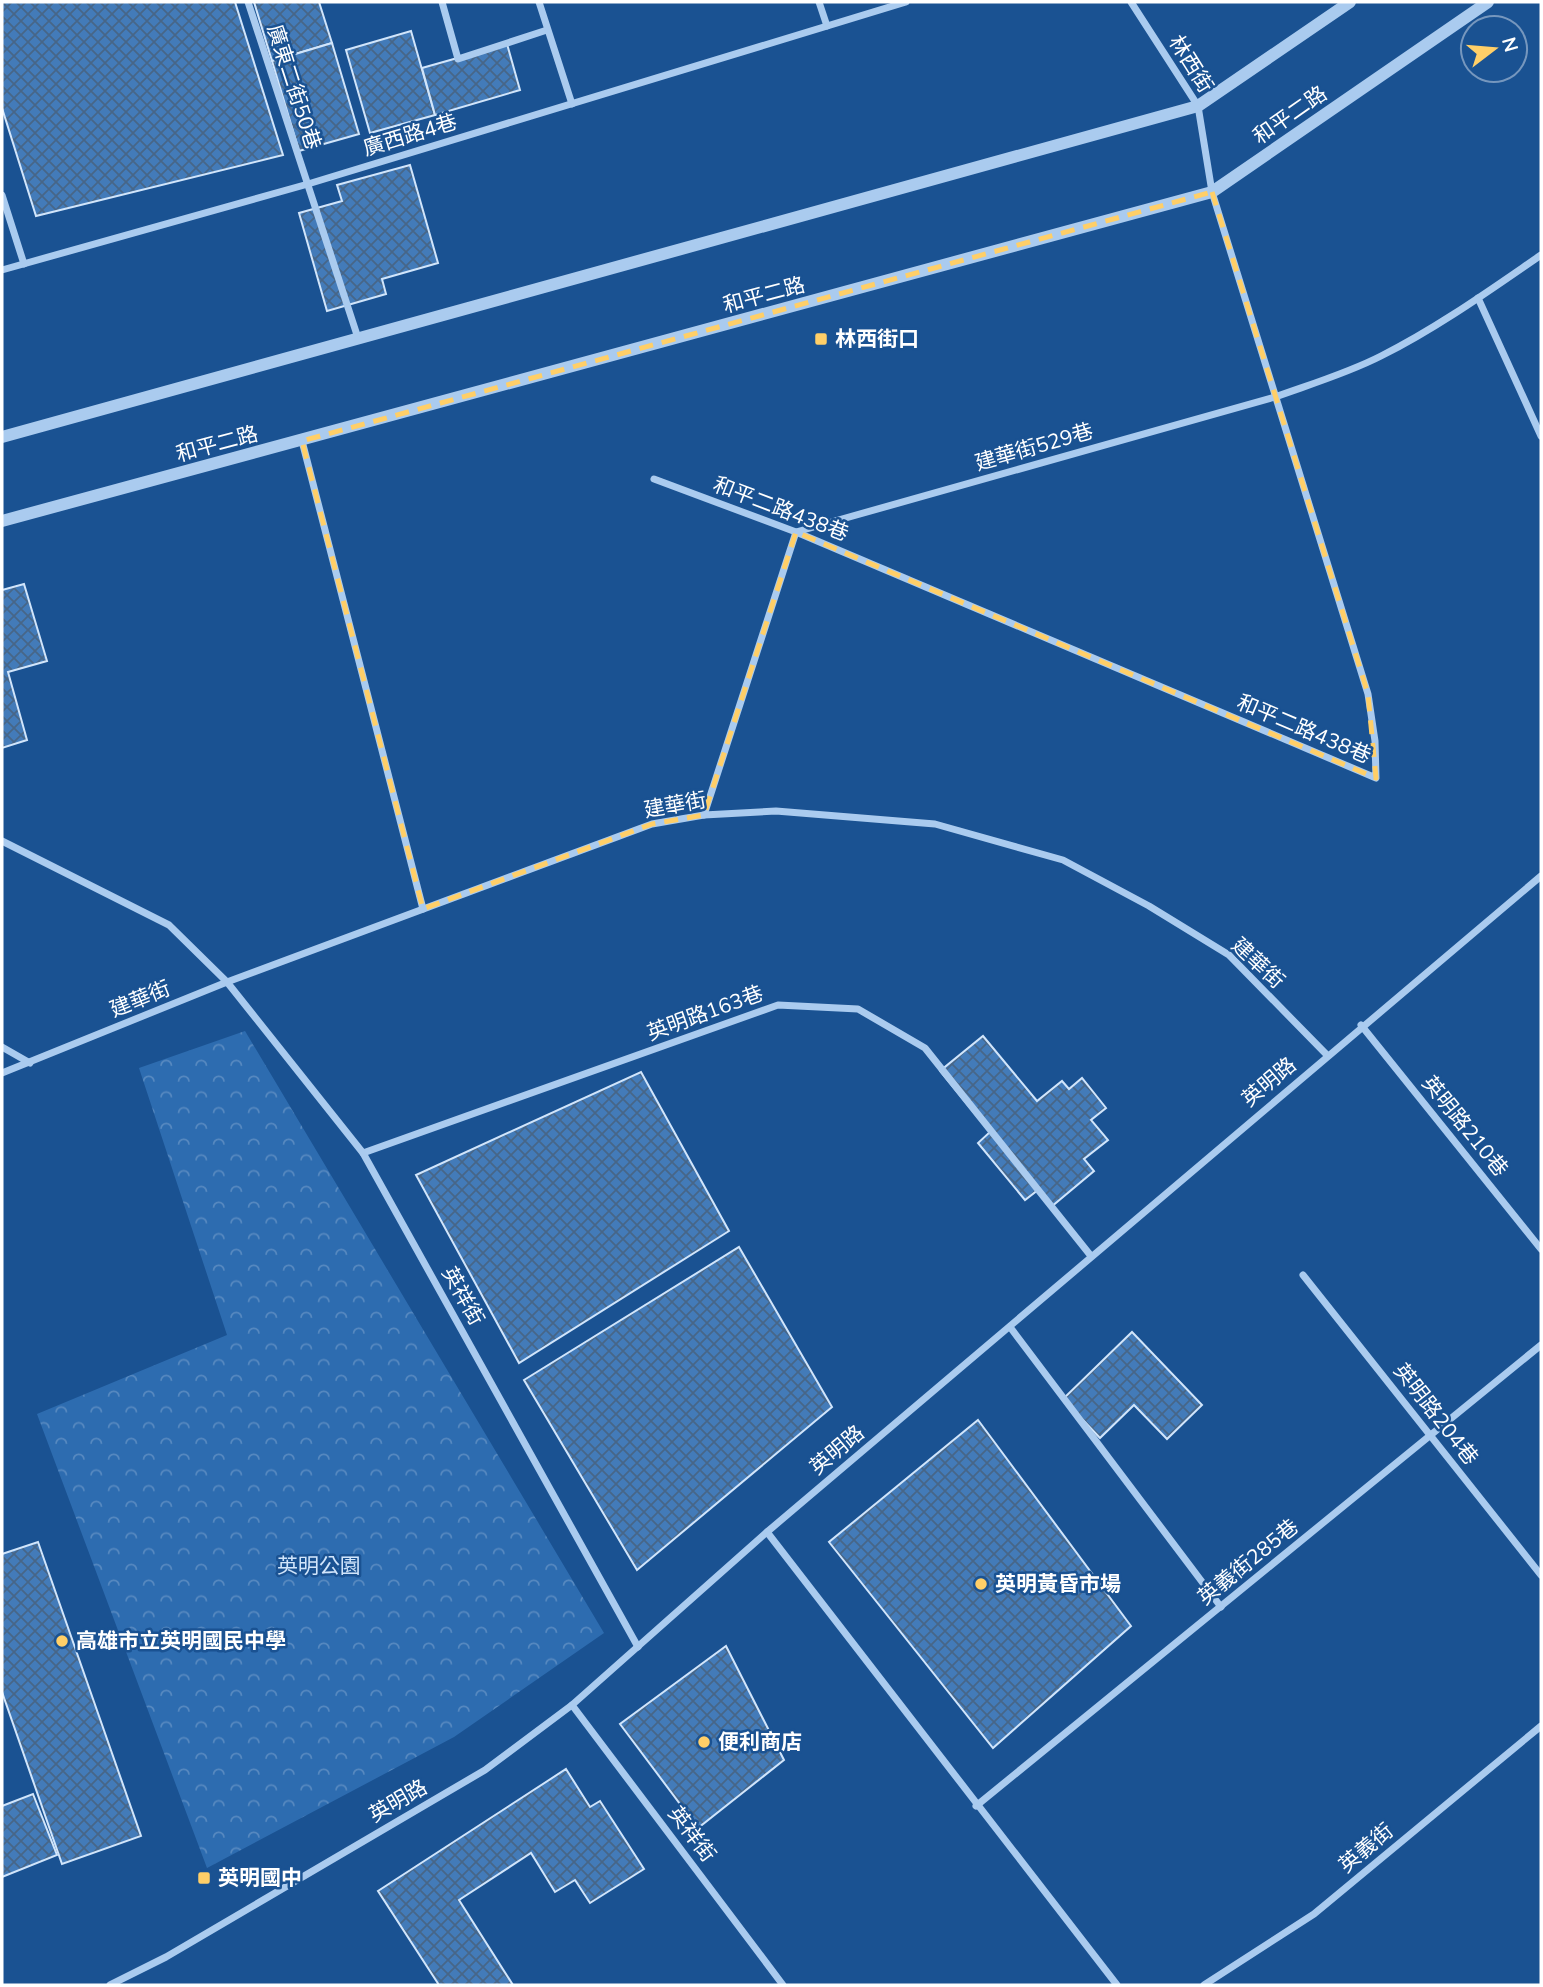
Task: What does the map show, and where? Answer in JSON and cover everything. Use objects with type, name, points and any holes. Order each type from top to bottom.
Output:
[{"type":"street","name":"廣東二街50巷","points":[[248,2],[358,338]]},
{"type":"street","points":[[442,2],[458,60],[547,30]]},
{"type":"street","points":[[539,2],[572,104]]},
{"type":"street","points":[[819,2],[827,26]]},
{"type":"street","name":"廣西路4巷","points":[[2,270],[308,184],[906,2]]},
{"type":"street","name":"林西街","points":[[1131,2],[1198,106],[1212,192]]},
{"type":"street","points":[[2,437],[1198,106],[1350,2]]},
{"type":"street","name":"和平二路","points":[[2,522],[1212,192],[1488,2]]},
{"type":"street","name":"和平二路438巷","points":[[654,479],[796,533],[1376,778],[1375,741],[1368,694],[1212,192]]},
{"type":"street","points":[[2,195],[24,264]]},
{"type":"street","name":"建華街529巷","points":[[796,533],[1275,397],[1382,356],[1478,298],[1541,255]]},
{"type":"street","points":[[1478,298],[1541,436]]},
{"type":"street","points":[[302,442],[423,909]]},
{"type":"street","points":[[704,815],[796,533]]},
{"type":"street","name":"建華街","points":[[2,1073],[227,982],[652,824],[704,815],[776,811],[935,824],[1063,860],[1149,906],[1229,955],[1327,1055]]},
{"type":"street","name":"英祥街","points":[[2,841],[170,925],[227,982],[363,1153],[638,1647]]},
{"type":"street","name":"英明路","points":[[110,1985],[166,1957],[485,1770],[572,1705],[767,1532],[1541,876]]},
{"type":"street","name":"英明路163巷","points":[[363,1153],[778,1005],[858,1009],[925,1048],[1091,1256]]},
{"type":"street","name":"英明路210巷","points":[[1361,1026],[1541,1249]]},
{"type":"street","points":[[2,1047],[30,1063]]},
{"type":"street","name":"英明路204巷","points":[[1303,1276],[1541,1575]]},
{"type":"street","points":[[1010,1327],[1221,1608]]},
{"type":"street","name":"英義街285巷","points":[[976,1806],[1541,1345]]},
{"type":"street","points":[[767,1532],[976,1806],[1117,1985]]},
{"type":"street","name":"英祥街","points":[[572,1705],[783,1985]]},
{"type":"street","name":"英義街","points":[[1204,1985],[1314,1914],[1541,1726]]},
{"type":"highlighted area","points":[[1212,192],[1368,694],[1376,778],[796,532],[704,815],[652,824],[423,909],[302,441]]},
{"type":"green space","name":"英明公園","points":[[245,1031],[604,1633],[454,1737],[207,1868],[37,1414],[227,1335],[139,1068]]},
{"type":"building","points":[[2,2],[235,2],[283,155],[36,216],[2,108]]},
{"type":"building","points":[[254,2],[319,2],[332,43],[272,61]]},
{"type":"building","points":[[411,31],[435,115],[370,133],[346,50]]},
{"type":"building","points":[[332,43],[359,134],[299,151],[272,61]]},
{"type":"building","points":[[507,44],[520,90],[435,115],[422,68]]},
{"type":"building","points":[[410,165],[438,263],[382,279],[386,294],[327,311],[299,213],[342,201],[337,185]]},
{"type":"building","points":[[24,584],[47,661],[8,672],[27,740],[2,748],[2,590]]},
{"type":"building","points":[[983,1036],[1037,1101],[1062,1081],[1069,1089],[1082,1078],[1106,1108],[1091,1120],[1108,1140],[1084,1159],[1094,1171],[1051,1207],[1038,1190],[1025,1200],[978,1143],[990,1132],[940,1071]]},
{"type":"building","points":[[641,1072],[729,1231],[519,1363],[416,1175]]},
{"type":"building","points":[[739,1247],[832,1407],[637,1570],[524,1380]]},
{"type":"building","points":[[1132,1332],[1202,1405],[1167,1439],[1134,1405],[1100,1438],[1063,1399]]},
{"type":"building","name":"英明黃昏市場","points":[[978,1420],[1131,1626],[993,1748],[829,1542]]},
{"type":"building","points":[[38,1542],[141,1836],[62,1864],[2,1692],[2,1554]]},
{"type":"building","name":"便利商店","points":[[726,1646],[784,1760],[698,1828],[620,1724]]},
{"type":"building","points":[[566,1769],[590,1807],[600,1801],[644,1869],[590,1903],[575,1880],[555,1892],[531,1853],[459,1900],[513,1985],[439,1985],[378,1891]]},
{"type":"building","points":[[33,1794],[57,1855],[2,1877],[2,1806]]},
{"type":"place","name":"林西街口","points":[[821,339]]},
{"type":"place","name":"英明黃昏市場","points":[[981,1584]]},
{"type":"place","name":"高雄市立英明國民中學","points":[[62,1641]]},
{"type":"place","name":"便利商店","points":[[704,1742]]},
{"type":"place","name":"英明國中","points":[[204,1878]]}]
